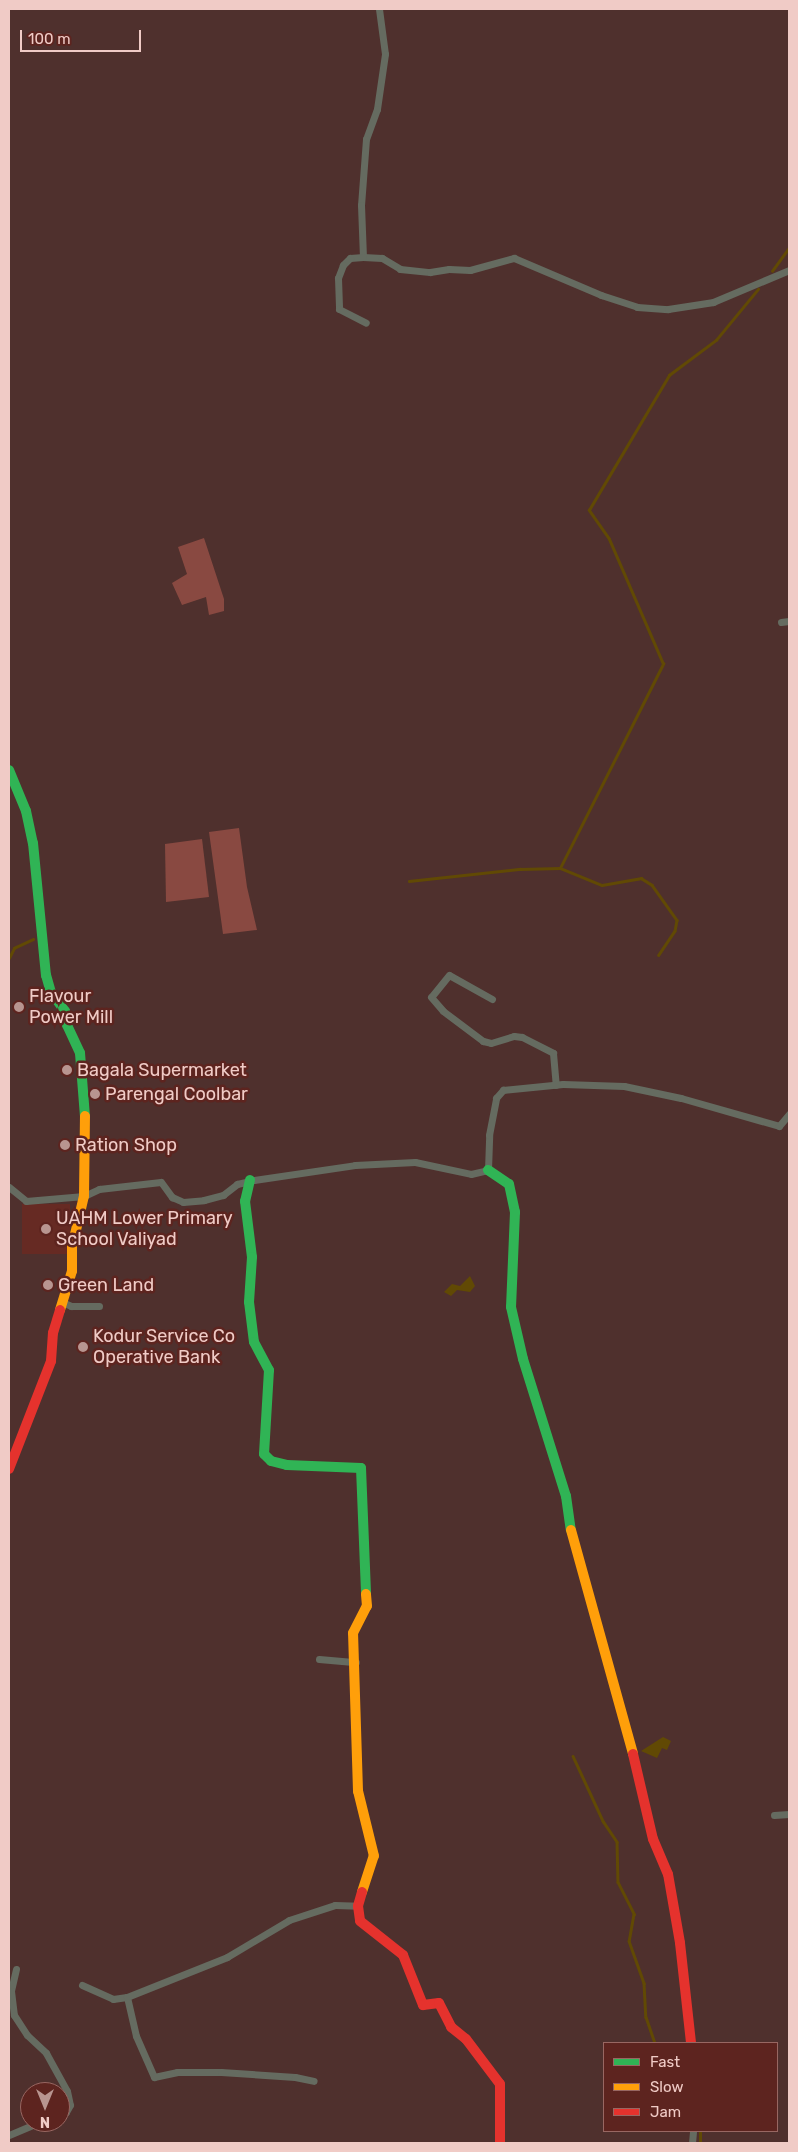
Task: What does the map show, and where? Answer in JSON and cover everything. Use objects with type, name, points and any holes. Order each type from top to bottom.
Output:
[{"type":"street","points":[[363,257],[361,214],[366,138],[377,109],[385,54],[379,9]]},
{"type":"street","points":[[366,323],[339,309],[338,278],[343,265],[350,258],[382,258],[400,269],[430,272],[470,270],[514,258],[601,295],[637,307],[668,309],[713,302],[789,270]]},
{"type":"street","points":[[9,770],[17,795],[26,811],[33,843],[46,975],[50,992],[65,1011],[82,1063],[86,1101],[82,1152],[84,1196],[72,1247],[72,1271],[53,1332],[51,1361],[9,1469]]},
{"type":"street","points":[[492,999],[449,975],[431,997],[443,1011],[483,1041],[491,1043],[514,1036],[522,1037],[553,1053],[556,1085]]},
{"type":"street","points":[[488,1170],[489,1135],[496,1098],[503,1090],[556,1085],[639,1088],[779,1126],[789,1114]]},
{"type":"street","points":[[9,1187],[26,1201],[84,1196],[100,1189],[161,1182],[172,1197],[183,1202],[204,1200],[223,1195],[237,1184],[250,1180],[355,1165],[415,1162],[472,1174],[488,1170],[509,1184],[515,1212],[510,1307],[523,1359],[566,1496],[568,1520],[616,1684],[653,1839],[668,1874],[680,1943],[691,2042]]},
{"type":"street","points":[[250,1180],[245,1201],[252,1257],[249,1302],[253,1318],[254,1342],[269,1370],[264,1454],[271,1461],[287,1465],[361,1468],[367,1606],[354,1626],[356,1662],[354,1711],[358,1746],[358,1791],[374,1856],[358,1906],[360,1921],[403,1954],[423,2005],[439,2003],[451,2027],[466,2039],[500,2084],[500,2143]]},
{"type":"street","points":[[62,1302],[71,1306],[99,1306]]},
{"type":"street","points":[[319,1659],[356,1662]]},
{"type":"street","points":[[774,1815],[789,1814]]},
{"type":"street","points":[[82,1985],[114,1999],[127,1997],[227,1957],[289,1920],[335,1905],[358,1906]]},
{"type":"street","points":[[16,1969],[11,1991],[14,2015],[27,2035],[46,2054],[62,2082]]},
{"type":"street","points":[[127,1997],[136,2036],[154,2077],[177,2072],[221,2072],[296,2077],[314,2081]]},
{"type":"shaded area","points":[[204,538],[224,599],[224,611],[209,615],[206,597],[182,605],[172,583],[187,574],[178,547]]},
{"type":"shaded area","points":[[239,828],[247,887],[257,930],[223,934],[209,832]]},
{"type":"shaded area","points":[[202,839],[209,897],[166,902],[165,844]]},
{"type":"shaded area","name":"UAHM Lower Primary School Valiyad","points":[[22,1204],[70,1204],[70,1254],[22,1254]]},
{"type":"shaded area","points":[[470,1276],[475,1286],[470,1292],[457,1290],[451,1296],[444,1292],[452,1284],[460,1286]]},
{"type":"shaded area","points":[[663,1737],[671,1741],[667,1750],[662,1748],[657,1758],[641,1751]]},
{"type":"waterway","points":[[772,271],[789,248]]},
{"type":"waterway","points":[[560,868],[663,664],[609,539],[589,510],[669,375],[716,340],[758,289]]},
{"type":"waterway","points":[[409,881],[520,869],[560,868],[602,885],[641,878],[652,885],[677,920],[675,931],[659,955]]},
{"type":"waterway","points":[[9,958],[14,948],[33,939]]},
{"type":"waterway","points":[[573,1756],[603,1821],[617,1842],[618,1882],[634,1914],[629,1941],[644,1983],[646,2017],[655,2042]]},
{"type":"waterway","points":[[700,2132],[700,2143]]},
{"type":"traffic: fast","points":[[9,770],[26,811],[33,843],[46,975],[51,992],[65,1011],[67,1025],[80,1053],[85,1116]]},
{"type":"traffic: fast","points":[[488,1170],[509,1184],[515,1212],[511,1307],[523,1359],[566,1496],[571,1530]]},
{"type":"traffic: fast","points":[[250,1180],[245,1201],[252,1257],[249,1302],[254,1342],[269,1370],[264,1454],[271,1461],[287,1465],[361,1468],[366,1594]]},
{"type":"traffic: slow","points":[[60,1310],[72,1271],[72,1247],[84,1196],[85,1116]]},
{"type":"traffic: slow","points":[[571,1530],[633,1754]]},
{"type":"traffic: slow","points":[[362,1892],[374,1856],[358,1791],[353,1633],[367,1606],[366,1594]]},
{"type":"traffic: jam","points":[[9,1469],[51,1361],[53,1333],[60,1310]]},
{"type":"traffic: jam","points":[[633,1754],[653,1839],[668,1874],[680,1943],[691,2042]]},
{"type":"traffic: jam","points":[[362,1892],[358,1906],[360,1921],[403,1955],[423,2005],[439,2003],[451,2027],[466,2039],[500,2084],[500,2143]]},
{"type":"place","name":"Flavour Power Mill","points":[[19,1007]]},
{"type":"place","name":"Bagala Supermarket","points":[[67,1070]]},
{"type":"place","name":"Parengal Coolbar","points":[[95,1094]]},
{"type":"place","name":"Ration Shop","points":[[65,1145]]},
{"type":"place","name":"UAHM Lower Primary School Valiyad","points":[[46,1229]]},
{"type":"place","name":"Green Land","points":[[48,1285]]},
{"type":"place","name":"Kodur Service Co Operative Bank","points":[[83,1347]]}]
